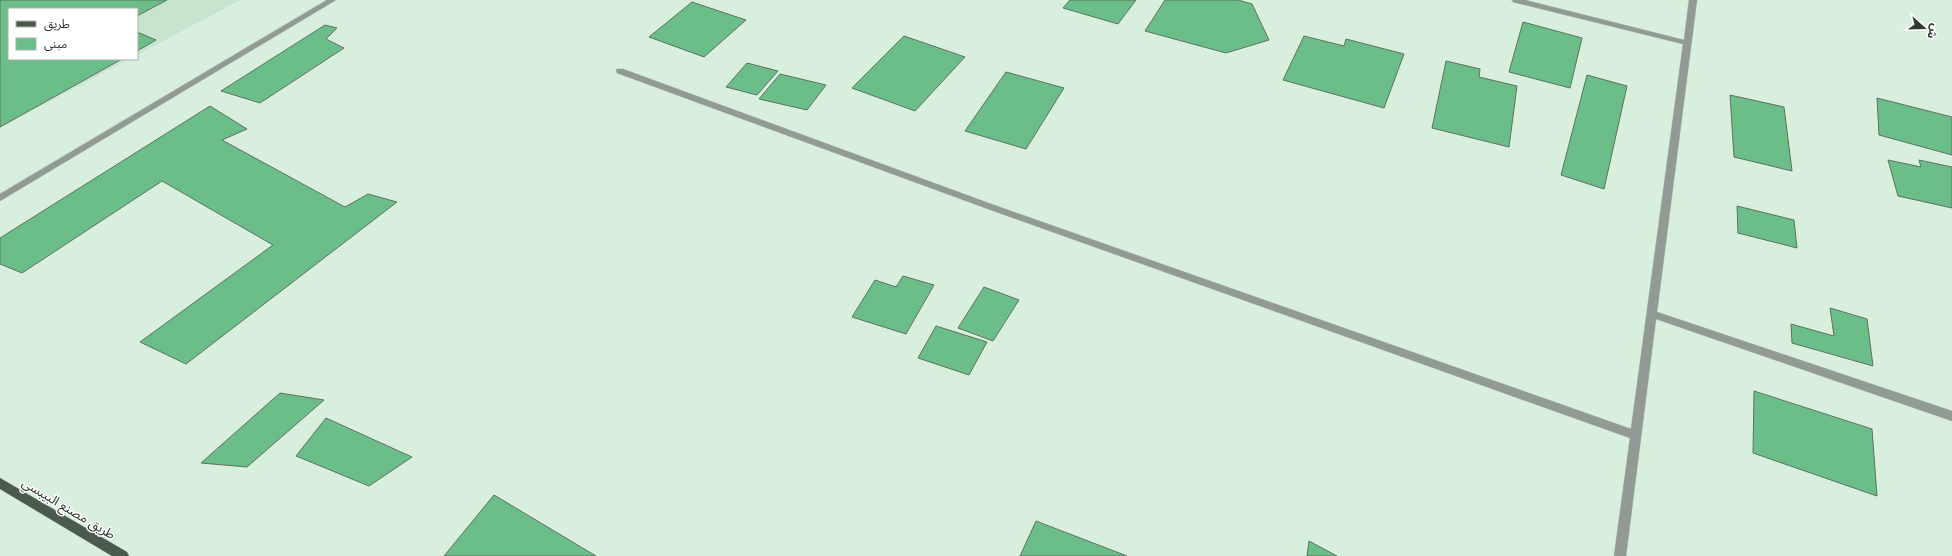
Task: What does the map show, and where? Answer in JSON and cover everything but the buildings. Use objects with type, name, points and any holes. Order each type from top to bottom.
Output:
[{"type":"main road","name":"طريق مصنع البيبسي","points":[[0,483],[123,556]]},
{"type":"street","points":[[0,198],[332,0]]},
{"type":"street","points":[[1516,0],[1687,43]]},
{"type":"street","points":[[1620,556],[1693,0]]},
{"type":"street","points":[[620,71],[999,210],[1636,435]]},
{"type":"street","points":[[1652,314],[1952,416]]},
{"type":"shaded area","points":[[0,0],[240,0],[138,54],[138,8],[8,8],[8,60],[127,60],[0,128]]}]
